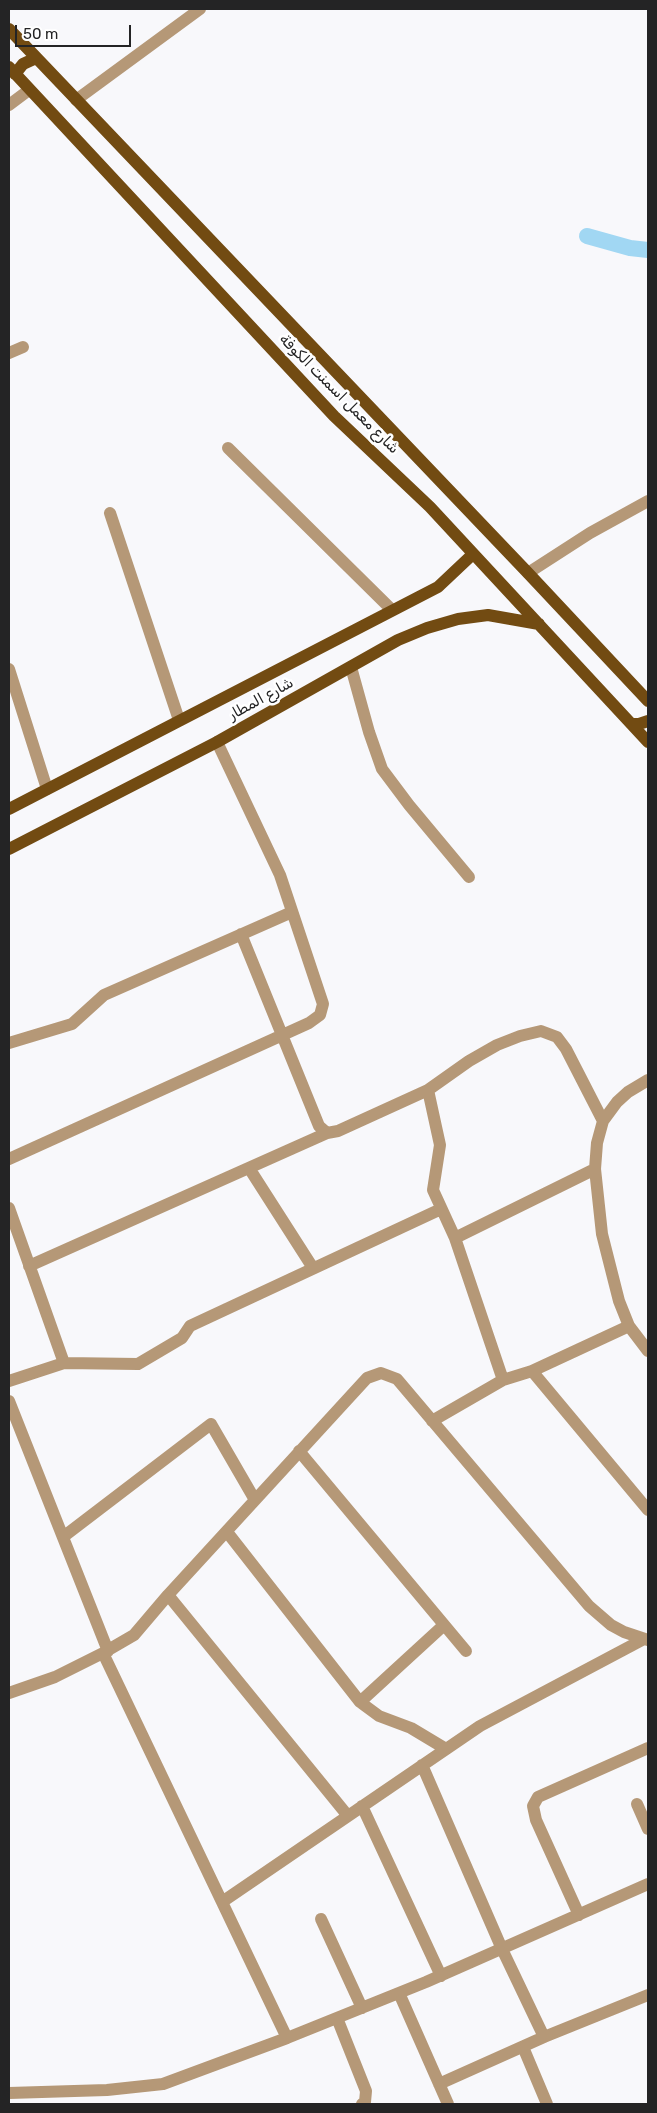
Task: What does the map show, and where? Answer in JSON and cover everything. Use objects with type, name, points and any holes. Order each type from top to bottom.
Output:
[{"type":"main road","name":"شارع معمل اسمنت الكوفة","points":[[9,29],[528,573],[648,702]]},
{"type":"main road","points":[[12,71],[36,58]]},
{"type":"main road","name":"شارع معمل اسمنت الكوفة","points":[[12,71],[334,416],[430,507],[634,724],[648,742]]},
{"type":"main road","name":"شارع المطار","points":[[9,809],[438,587],[473,554]]},
{"type":"main road","name":"شارع المطار","points":[[9,849],[217,742],[398,640],[427,628],[458,619],[488,615],[539,624]]},
{"type":"main road","points":[[634,724],[648,721]]},
{"type":"street","points":[[76,100],[200,9]]},
{"type":"street","points":[[9,105],[29,90]]},
{"type":"street","points":[[9,353],[22,347]]},
{"type":"street","points":[[228,448],[392,610]]},
{"type":"street","points":[[528,573],[590,533],[648,501]]},
{"type":"street","points":[[110,513],[179,720]]},
{"type":"street","points":[[351,667],[382,770],[409,806],[469,877]]},
{"type":"street","points":[[9,669],[47,789]]},
{"type":"street","points":[[9,1159],[310,1023],[320,1015],[322,1004],[280,875],[217,742]]},
{"type":"street","points":[[9,1044],[72,1024],[104,995],[292,912]]},
{"type":"street","points":[[241,934],[319,1126],[327,1133]]},
{"type":"street","points":[[29,1266],[428,1090],[469,1061],[497,1045],[520,1036],[541,1031],[557,1037],[566,1049],[603,1121]]},
{"type":"street","points":[[648,1080],[616,1102],[603,1121],[597,1143],[595,1169],[602,1234],[619,1301],[629,1326],[648,1351]]},
{"type":"street","points":[[428,1090],[440,1145],[433,1190],[455,1238],[503,1380]]},
{"type":"street","points":[[249,1168],[313,1268]]},
{"type":"street","points":[[455,1238],[595,1169]]},
{"type":"street","points":[[9,1208],[64,1363]]},
{"type":"street","points":[[9,1381],[64,1363],[138,1364],[182,1338],[190,1326],[441,1209]]},
{"type":"street","points":[[432,1421],[503,1380],[532,1371],[629,1326]]},
{"type":"street","points":[[532,1371],[648,1510]]},
{"type":"street","points":[[9,1693],[55,1677],[106,1652],[134,1635],[168,1594],[367,1378],[381,1374],[397,1379],[589,1606],[611,1625],[624,1632],[646,1639]]},
{"type":"street","points":[[9,1401],[106,1652],[287,2038]]},
{"type":"street","points":[[63,1537],[211,1424],[255,1500]]},
{"type":"street","points":[[299,1451],[466,1652]]},
{"type":"street","points":[[227,1532],[360,1702],[379,1716],[411,1728],[446,1749]]},
{"type":"street","points":[[168,1594],[348,1816]]},
{"type":"street","points":[[360,1702],[444,1625]]},
{"type":"street","points":[[222,1902],[480,1726],[518,1704],[646,1639]]},
{"type":"street","points":[[579,1915],[536,1820],[533,1806],[538,1797],[648,1748]]},
{"type":"street","points":[[422,1765],[502,1949],[544,2037]]},
{"type":"street","points":[[637,1804],[648,1829]]},
{"type":"street","points":[[362,1806],[441,1976]]},
{"type":"street","points":[[9,2093],[106,2090],[163,2084],[287,2038],[400,1993],[648,1884]]},
{"type":"street","points":[[321,1920],[362,2008]]},
{"type":"street","points":[[400,1993],[448,2104]]},
{"type":"street","points":[[439,2084],[544,2037],[648,1995]]},
{"type":"street","points":[[337,2018],[366,2091],[365,2102],[362,2104]]},
{"type":"street","points":[[523,2047],[547,2104]]},
{"type":"waterway","points":[[587,236],[630,248],[648,250]]}]
